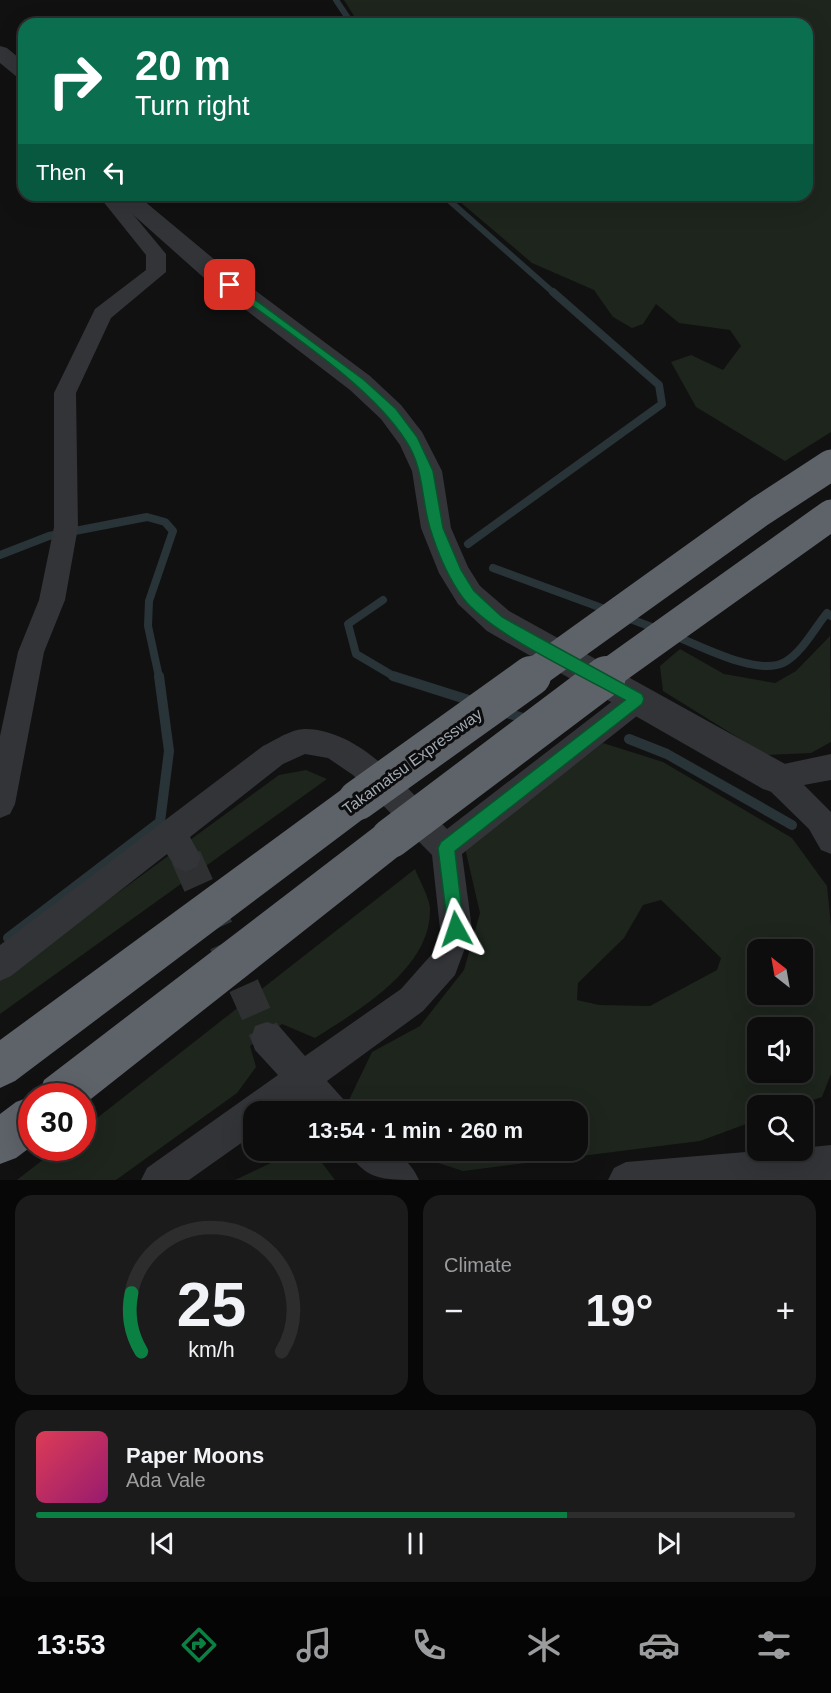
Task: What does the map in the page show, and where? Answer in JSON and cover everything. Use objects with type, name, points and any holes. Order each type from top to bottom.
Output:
[{"type":"highway","name":"Takamatsu Expressway","points":[[0,1066],[358,800],[759,512],[831,465]]},
{"type":"highway","points":[[77,1083],[392,838],[623,663],[831,516]]},
{"type":"highway","points":[[0,1142],[18,1128]]},
{"type":"street","points":[[0,52],[18,68]]},
{"type":"street","points":[[0,804],[31,652],[52,600],[66,531],[65,393],[102,314],[156,272],[156,254],[112,201]]},
{"type":"street","points":[[130,201],[212,271],[360,383],[392,412],[412,440],[427,471],[436,528],[455,573],[469,595],[498,621],[775,777],[819,819],[831,840]]},
{"type":"street","points":[[446,848],[637,699]]},
{"type":"street","points":[[0,965],[179,845],[273,755],[304,741],[334,746],[363,766],[446,848],[456,929],[444,964],[412,999],[159,1180]]},
{"type":"street","points":[[775,777],[831,767]]},
{"type":"street","points":[[267,1038],[323,1101]]},
{"type":"street","points":[[375,1161],[401,1180]]},
{"type":"street","points":[[626,1180],[831,1163]]},
{"type":"shaded area","points":[[344,0],[831,0],[831,432],[785,461],[696,407],[671,362],[691,355],[723,370],[741,346],[730,330],[679,323],[656,304],[643,324],[632,328],[613,317],[594,290],[532,263],[459,201],[813,201],[813,18],[355,18]]},
{"type":"shaded area","points":[[830,636],[831,742],[811,753],[766,755],[663,691],[660,666],[680,649],[724,674],[775,683],[796,671]]},
{"type":"shaded area","points":[[603,743],[663,762],[792,838],[827,886],[831,926],[831,1074],[822,1097],[813,1100],[813,1095],[747,1095],[747,1124],[700,1141],[588,1155],[588,1101],[348,1101],[372,1052],[420,1026],[464,970],[480,913],[465,848]],"holes":[[[661,900],[721,958],[717,970],[650,1006],[599,1005],[577,1000],[578,983],[624,938],[643,905]]]},
{"type":"shaded area","points":[[306,770],[327,779],[0,1014],[0,979],[279,775]]},
{"type":"shaded area","points":[[415,869],[430,908],[427,930],[419,950],[406,968],[371,1000],[315,1038],[282,1024],[250,1046],[256,1067],[237,1093],[116,1180],[17,1180],[41,1161],[96,1161],[96,1119]]},
{"type":"shaded area","points":[[275,1161],[321,1161],[335,1180],[235,1180]]},
{"type":"shaded area","points":[[432,1161],[542,1161],[463,1171]]},
{"type":"waterway","points":[[336,0],[348,18]]},
{"type":"waterway","points":[[450,201],[555,294]]},
{"type":"waterway","points":[[468,544],[662,404],[659,385],[553,292]]},
{"type":"waterway","points":[[0,555],[49,536],[147,517],[165,522],[173,531],[149,601],[148,626],[159,677]]},
{"type":"waterway","points":[[493,568],[610,611]]},
{"type":"waterway","points":[[383,600],[348,624],[356,654],[394,676]]},
{"type":"waterway","points":[[675,636],[714,653],[745,663],[774,666],[785,662],[803,646],[827,613],[831,616]]},
{"type":"waterway","points":[[625,617],[657,629]]},
{"type":"waterway","points":[[8,938],[160,822],[169,751],[159,676]]},
{"type":"waterway","points":[[394,676],[475,702]]},
{"type":"waterway","points":[[501,711],[529,720]]},
{"type":"waterway","points":[[629,739],[667,754],[792,825]]},
{"type":"tunnel","points":[[186,857],[267,1038]]},
{"type":"route","points":[[230,285],[360,383],[392,412],[412,440],[427,471],[436,528],[455,573],[469,595],[498,621],[637,699],[446,848],[456,929]]}]
